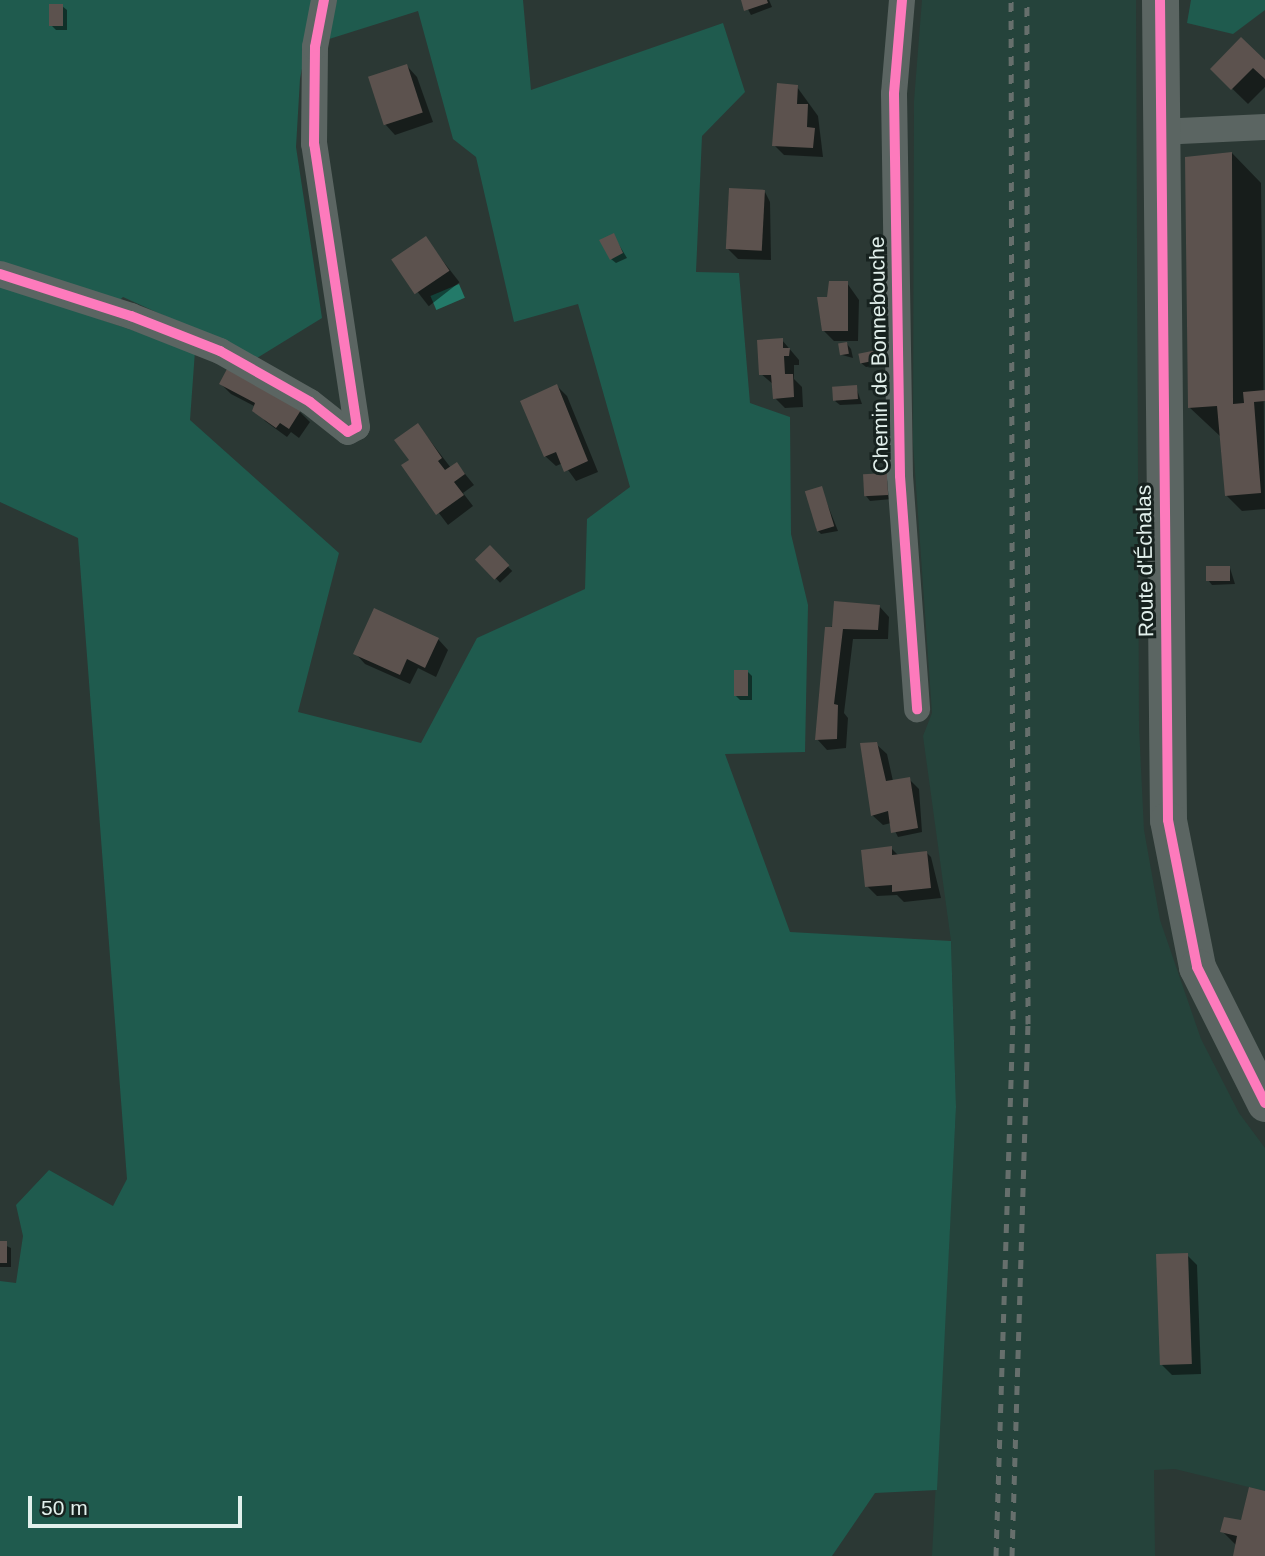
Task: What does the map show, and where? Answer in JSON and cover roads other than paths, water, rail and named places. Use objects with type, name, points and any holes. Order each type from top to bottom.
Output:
[{"type":"street","points":[[0,274],[131,316],[220,351],[310,402],[348,432],[358,427],[314,144],[315,47],[324,0]]},
{"type":"street","name":"Chemin de Bonnebouche","points":[[902,0],[894,94],[900,476],[917,709]]},
{"type":"street","name":"Route d'Échalas","points":[[1160,0],[1159,132],[1168,820],[1197,967],[1265,1103]]},
{"type":"street","points":[[1159,132],[1265,127]]},
{"type":"railway","points":[[996,1556],[1013,1019],[1011,0]]},
{"type":"railway","points":[[1012,1556],[1028,1024],[1027,0]]}]
